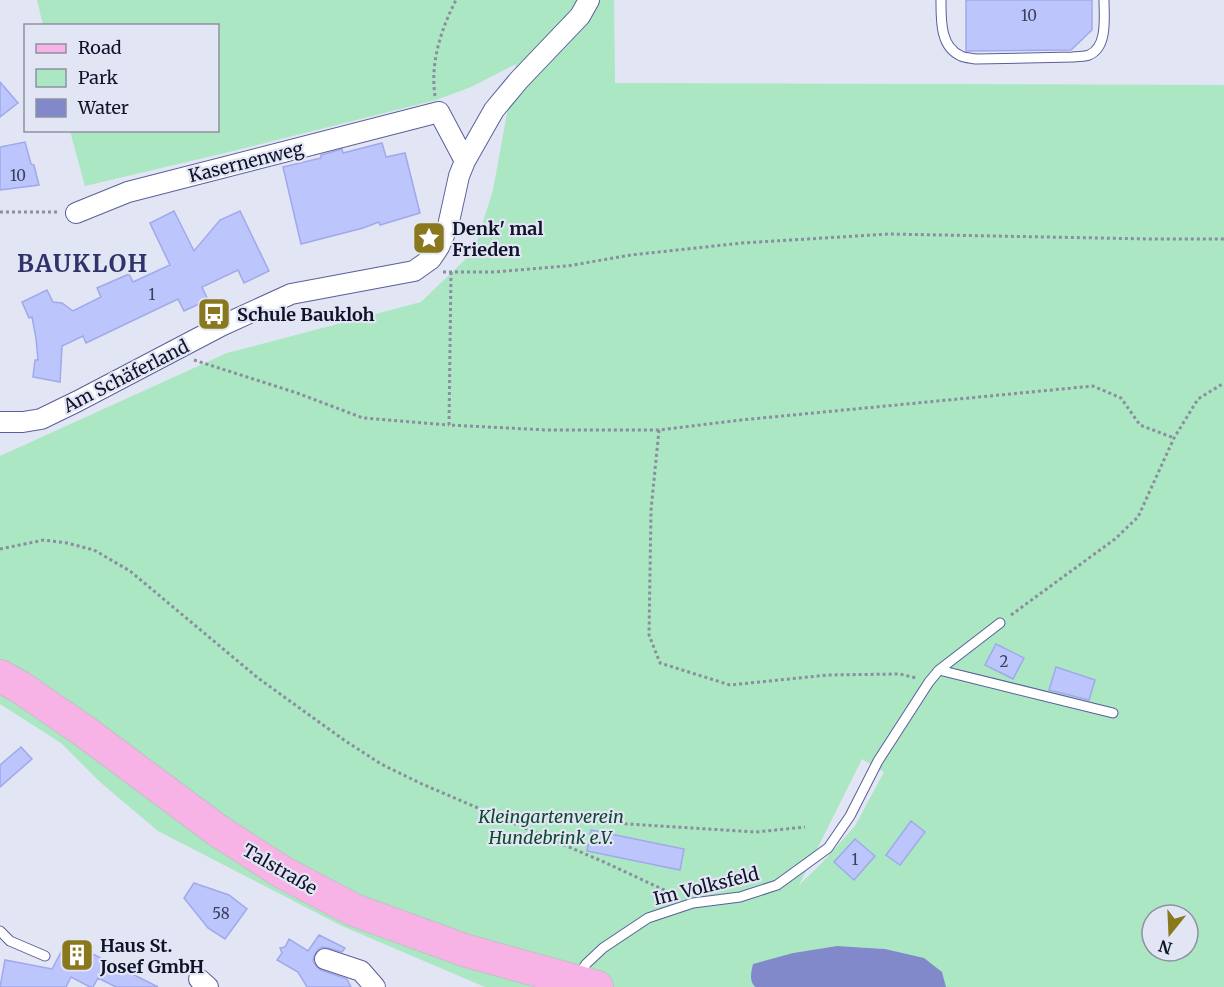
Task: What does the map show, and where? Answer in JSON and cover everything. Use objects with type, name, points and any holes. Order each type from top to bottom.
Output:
[{"type":"main road","name":"Talstraße","points":[[0,676],[84,731],[217,830],[282,872],[354,910],[467,951],[582,985]]},
{"type":"street","name":"Am Schäferland","points":[[0,422],[41,419],[221,326],[291,294],[414,271],[431,259],[440,248],[448,226],[459,176],[465,161],[494,110],[519,80],[580,16],[590,0]]},
{"type":"street","points":[[439,112],[465,161]]},
{"type":"street","name":"Kasernenweg","points":[[76,213],[128,192],[439,112]]},
{"type":"street","points":[[325,959],[361,971],[375,987]]},
{"type":"lane","points":[[941,0],[941,28],[950,47],[961,56],[976,59],[1089,55],[1100,45],[1104,30],[1104,0]]},
{"type":"lane","name":"Im Volksfeld","points":[[582,985],[586,963],[603,948],[648,918],[693,903],[740,897],[777,885],[828,848],[850,816],[878,761],[929,682],[939,670],[1000,623]]},
{"type":"lane","points":[[939,670],[1113,713]]},
{"type":"lane","points":[[0,931],[10,941],[45,956]]},
{"type":"path","points":[[439,112],[434,87],[434,65],[447,17],[456,0]]},
{"type":"path","points":[[0,212],[76,213]]},
{"type":"path","points":[[414,271],[495,272],[556,267],[631,255],[742,243],[889,234],[1224,239]]},
{"type":"path","points":[[449,425],[451,272]]},
{"type":"path","points":[[170,353],[286,390],[363,418],[546,430],[659,430],[1093,386],[1121,398],[1140,425],[1174,438]]},
{"type":"path","points":[[1000,623],[1115,539],[1138,517],[1174,438],[1198,399],[1224,383]]},
{"type":"path","points":[[659,430],[651,510],[649,635],[660,663],[730,686],[828,675],[900,674],[929,682]]},
{"type":"path","points":[[0,549],[44,540],[94,550],[129,571],[258,678],[381,764],[693,903]]},
{"type":"path","points":[[489,812],[756,832],[805,827]]},
{"type":"green space","name":"Kleingartenverein Hundebrink e.V.","points":[[37,0],[614,0],[615,83],[1224,85],[1224,987],[946,987],[942,972],[885,949],[837,946],[793,953],[753,985],[755,987],[485,987],[342,926],[158,831],[100,782],[61,743],[0,704],[0,456],[227,353],[421,302],[474,251],[493,190],[516,64],[471,87],[436,100],[85,186],[70,132],[219,132],[219,24],[43,24]],"holes":[[[862,759],[884,772],[855,826],[821,864],[799,885]]]},
{"type":"water","points":[[837,946],[885,949],[924,958],[942,972],[946,987],[755,987],[752,982],[753,964],[793,953]]},
{"type":"building","points":[[966,0],[1092,0],[1092,30],[1071,50],[966,51]]},
{"type":"building","points":[[0,82],[18,103],[0,117]]},
{"type":"building","points":[[25,142],[39,185],[0,190],[0,147]]},
{"type":"building","points":[[382,143],[386,157],[405,153],[420,213],[301,244],[283,167],[321,158],[321,155],[342,149],[343,153]]},
{"type":"building","points":[[174,211],[194,251],[220,220],[240,211],[269,271],[244,283],[238,270],[202,287],[208,300],[184,311],[178,299],[86,343],[83,336],[62,346],[60,382],[33,377],[35,360],[38,360],[36,338],[32,317],[29,318],[22,302],[47,290],[53,302],[62,303],[73,311],[101,297],[97,288],[129,274],[133,282],[170,265],[150,223]]},
{"type":"building","points":[[996,644],[1024,658],[1013,679],[985,665]]},
{"type":"building","points":[[1056,667],[1095,680],[1089,700],[1049,690]]},
{"type":"building","points":[[21,747],[32,759],[0,787],[0,765]]},
{"type":"building","points":[[911,821],[925,832],[900,865],[886,855]]},
{"type":"building","points":[[591,830],[684,849],[680,870],[587,851]]},
{"type":"building","points":[[855,839],[875,856],[854,880],[834,862]]},
{"type":"building","points":[[194,883],[229,895],[247,909],[225,939],[208,928],[184,898]]},
{"type":"building","points":[[319,935],[345,948],[342,952],[322,947],[314,956],[313,961],[316,966],[347,979],[351,987],[307,987],[298,972],[277,960],[282,953],[280,948],[285,947],[289,939],[308,951]]},
{"type":"building","name":"Haus St. Josef GmbH","points":[[67,941],[158,987],[116,987],[98,978],[93,987],[90,987],[71,977],[66,987],[0,987],[5,960],[52,969]]},
{"type":"place","name":"Denk' mal Frieden","points":[[429,238]]},
{"type":"place","name":"Schule Baukloh","points":[[214,314]]},
{"type":"place","name":"Haus St. Josef GmbH","points":[[77,955]]},
{"type":"district","name":"BAUKLOH","points":[[83,263]]}]
